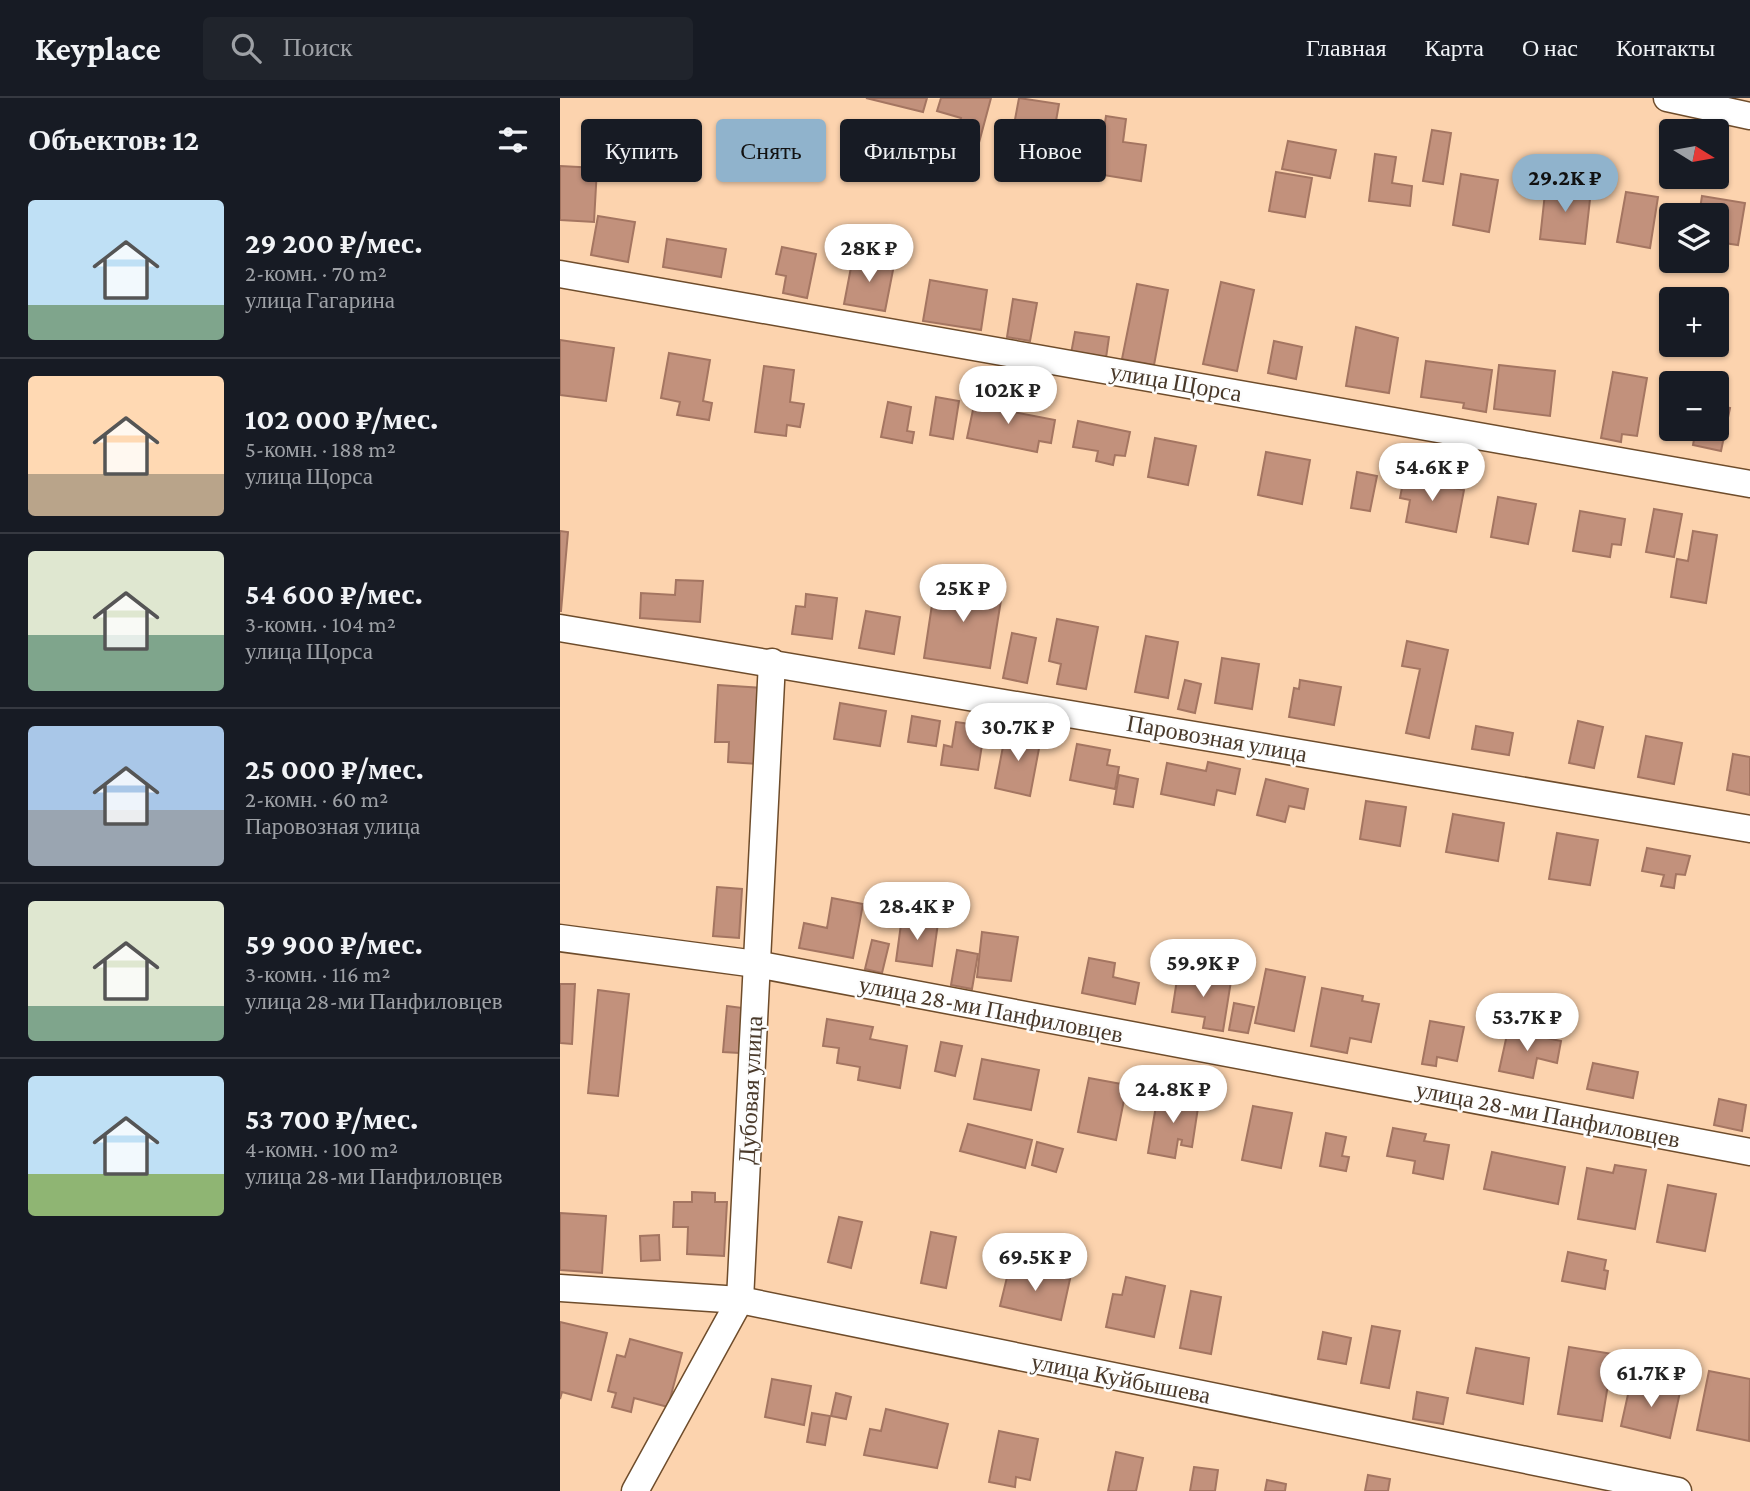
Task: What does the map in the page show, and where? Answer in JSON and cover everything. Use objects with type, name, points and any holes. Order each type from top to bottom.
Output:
[{"type":"street","points":[[1667,98],[1750,116]]},
{"type":"street","name":"улица Щорса","points":[[560,274],[1750,484]]},
{"type":"street","name":"Паровозная улица","points":[[560,628],[1750,829]]},
{"type":"street","name":"Дубовая улица","points":[[635,1491],[740,1300],[772,662]]},
{"type":"street","name":"улица 28-ми Панфиловцев","points":[[560,937],[756,964],[1750,1152]]},
{"type":"street","name":"улица Куйбышева","points":[[560,1288],[740,1300],[1678,1491]]},
{"type":"building","points":[[866,98],[927,98],[923,112]]},
{"type":"building","points":[[941,98],[991,98],[980,139],[980,119],[961,119],[937,111]]},
{"type":"building","points":[[1019,98],[1059,104],[1056,119],[1015,119]]},
{"type":"building","points":[[1106,116],[1126,119],[1123,142],[1146,145],[1141,181],[1106,175]]},
{"type":"building","points":[[1432,130],[1451,133],[1443,184],[1423,181]]},
{"type":"building","points":[[1288,141],[1336,150],[1330,178],[1282,169]]},
{"type":"building","points":[[1375,154],[1396,157],[1392,183],[1412,186],[1410,206],[1369,201]]},
{"type":"building","points":[[560,166],[581,167],[581,182],[596,182],[594,222],[560,220]]},
{"type":"building","points":[[1276,172],[1312,178],[1305,217],[1269,211]]},
{"type":"building","points":[[1461,174],[1498,180],[1489,232],[1453,225]]},
{"type":"building","points":[[1546,184],[1591,190],[1585,244],[1540,239]]},
{"type":"building","points":[[1626,192],[1658,197],[1650,248],[1617,242]]},
{"type":"building","points":[[1702,196],[1745,203],[1738,245],[1729,244],[1729,203],[1701,203]]},
{"type":"building","points":[[598,216],[635,222],[628,262],[591,255]]},
{"type":"building","points":[[667,239],[726,249],[721,277],[663,267]]},
{"type":"building","points":[[782,247],[816,254],[807,298],[783,293],[786,276],[776,274]]},
{"type":"building","points":[[853,257],[894,265],[885,311],[844,304]]},
{"type":"building","points":[[930,280],[987,290],[981,330],[923,321]]},
{"type":"building","points":[[1221,282],[1254,290],[1237,371],[1203,364]]},
{"type":"building","points":[[1137,284],[1168,290],[1154,365],[1122,359]]},
{"type":"building","points":[[1013,299],[1037,303],[1030,341],[1007,337]]},
{"type":"building","points":[[1356,327],[1398,338],[1389,393],[1346,386]]},
{"type":"building","points":[[1075,332],[1109,337],[1105,365],[1070,359]]},
{"type":"building","points":[[560,340],[614,348],[606,401],[560,395]]},
{"type":"building","points":[[1274,341],[1302,347],[1296,379],[1268,373]]},
{"type":"building","points":[[669,353],[710,360],[703,401],[712,403],[709,420],[677,415],[680,402],[661,398]]},
{"type":"building","points":[[1426,361],[1492,370],[1486,412],[1463,408],[1464,403],[1421,397]]},
{"type":"building","points":[[1499,365],[1555,371],[1550,416],[1494,409]]},
{"type":"building","points":[[764,366],[794,370],[790,402],[804,404],[800,427],[787,425],[786,436],[755,432]]},
{"type":"building","points":[[1613,372],[1647,378],[1637,436],[1622,434],[1621,442],[1601,438]]},
{"type":"building","points":[[977,391],[995,394],[993,408],[1055,420],[1051,443],[1039,441],[1037,452],[967,438]]},
{"type":"building","points":[[936,397],[959,401],[953,439],[930,435]]},
{"type":"building","points":[[888,402],[911,407],[907,431],[914,432],[912,443],[881,437]]},
{"type":"building","points":[[1078,421],[1130,432],[1125,456],[1115,455],[1113,465],[1096,461],[1098,451],[1073,447]]},
{"type":"building","points":[[1155,438],[1196,446],[1188,485],[1148,477]]},
{"type":"building","points":[[1694,441],[1723,441],[1721,451],[1693,445]]},
{"type":"building","points":[[1266,452],[1310,460],[1302,504],[1258,495]]},
{"type":"building","points":[[1357,472],[1377,476],[1370,511],[1351,508]]},
{"type":"building","points":[[1405,472],[1434,478],[1432,484],[1464,490],[1456,532],[1406,522],[1410,500],[1400,498]]},
{"type":"building","points":[[1498,497],[1536,504],[1528,544],[1491,537]]},
{"type":"building","points":[[1654,509],[1682,514],[1674,557],[1646,552]]},
{"type":"building","points":[[1580,511],[1625,519],[1621,545],[1612,544],[1610,557],[1573,551]]},
{"type":"building","points":[[560,531],[568,532],[561,611],[560,611]]},
{"type":"building","points":[[1693,531],[1717,535],[1706,603],[1671,597],[1677,559],[1688,561]]},
{"type":"building","points":[[936,578],[978,584],[978,590],[1002,594],[990,668],[924,658]]},
{"type":"building","points":[[676,580],[703,581],[700,622],[640,618],[641,593],[675,595]]},
{"type":"building","points":[[806,594],[837,598],[832,639],[792,634],[796,606],[805,607]]},
{"type":"building","points":[[866,611],[900,617],[894,654],[859,648]]},
{"type":"building","points":[[1057,619],[1098,627],[1086,689],[1057,684],[1061,664],[1049,661]]},
{"type":"building","points":[[1012,633],[1036,638],[1027,683],[1003,678]]},
{"type":"building","points":[[1146,636],[1178,642],[1168,698],[1135,692]]},
{"type":"building","points":[[1407,641],[1448,650],[1429,738],[1406,733],[1420,669],[1402,666]]},
{"type":"building","points":[[1222,658],[1259,664],[1252,709],[1215,703]]},
{"type":"building","points":[[1185,680],[1201,684],[1195,713],[1178,709]]},
{"type":"building","points":[[1300,680],[1341,687],[1334,725],[1289,717],[1294,688],[1299,689]]},
{"type":"building","points":[[718,685],[763,688],[758,764],[728,762],[729,742],[715,742]]},
{"type":"building","points":[[840,703],[886,711],[880,746],[834,739]]},
{"type":"building","points":[[912,716],[940,721],[936,746],[908,742]]},
{"type":"building","points":[[1578,721],[1603,727],[1594,768],[1569,763]]},
{"type":"building","points":[[956,722],[985,726],[978,770],[941,765],[944,745],[952,747]]},
{"type":"building","points":[[1476,726],[1513,733],[1509,755],[1472,749]]},
{"type":"building","points":[[1006,731],[1041,738],[1030,796],[995,788]]},
{"type":"building","points":[[1646,736],[1682,743],[1674,784],[1638,777]]},
{"type":"building","points":[[1077,744],[1110,750],[1107,765],[1119,767],[1115,789],[1070,780]]},
{"type":"building","points":[[1733,754],[1750,757],[1750,795],[1727,790]]},
{"type":"building","points":[[1208,762],[1240,769],[1235,794],[1217,790],[1214,805],[1161,794],[1167,763],[1206,771]]},
{"type":"building","points":[[1119,775],[1138,779],[1133,807],[1114,804]]},
{"type":"building","points":[[1266,779],[1308,789],[1304,809],[1289,806],[1285,822],[1257,815]]},
{"type":"building","points":[[1366,801],[1406,807],[1400,846],[1360,839]]},
{"type":"building","points":[[1453,814],[1504,823],[1498,861],[1446,852]]},
{"type":"building","points":[[1557,833],[1598,840],[1590,885],[1549,879]]},
{"type":"building","points":[[1647,848],[1690,856],[1685,875],[1676,874],[1674,888],[1661,886],[1664,875],[1642,871]]},
{"type":"building","points":[[717,887],[742,889],[739,938],[713,936]]},
{"type":"building","points":[[832,898],[863,904],[853,958],[799,948],[804,923],[827,928]]},
{"type":"building","points":[[902,917],[938,923],[932,966],[896,961]]},
{"type":"building","points":[[982,932],[1018,937],[1011,981],[977,977]]},
{"type":"building","points":[[872,940],[889,944],[882,973],[865,969]]},
{"type":"building","points":[[957,950],[978,954],[972,989],[951,985]]},
{"type":"building","points":[[1089,958],[1115,963],[1113,977],[1139,983],[1135,1004],[1082,993]]},
{"type":"building","points":[[1266,969],[1305,977],[1294,1031],[1255,1023]]},
{"type":"building","points":[[1178,973],[1231,981],[1223,1031],[1203,1028],[1205,1017],[1172,1012]]},
{"type":"building","points":[[560,984],[575,984],[572,1044],[560,1043]]},
{"type":"building","points":[[1322,988],[1363,996],[1362,1001],[1379,1004],[1371,1042],[1350,1038],[1347,1053],[1311,1046]]},
{"type":"building","points":[[598,990],[629,994],[618,1096],[588,1093]]},
{"type":"building","points":[[1234,1003],[1254,1007],[1248,1033],[1229,1030]]},
{"type":"building","points":[[727,1006],[743,1008],[739,1053],[723,1052]]},
{"type":"building","points":[[827,1019],[873,1027],[870,1039],[907,1046],[900,1088],[858,1080],[860,1067],[837,1063],[839,1048],[823,1046]]},
{"type":"building","points":[[1430,1021],[1464,1027],[1457,1061],[1437,1057],[1436,1066],[1422,1064]]},
{"type":"building","points":[[1508,1030],[1561,1041],[1557,1063],[1537,1058],[1533,1078],[1499,1071]]},
{"type":"building","points":[[941,1042],[962,1046],[955,1076],[935,1071]]},
{"type":"building","points":[[982,1059],[1039,1070],[1031,1110],[974,1099]]},
{"type":"building","points":[[1593,1063],[1638,1072],[1633,1098],[1587,1089]]},
{"type":"building","points":[[1089,1078],[1127,1085],[1116,1140],[1078,1132]]},
{"type":"building","points":[[1158,1094],[1199,1101],[1192,1147],[1181,1145],[1182,1140],[1178,1139],[1175,1158],[1148,1153]]},
{"type":"building","points":[[1719,1099],[1746,1105],[1742,1131],[1714,1125]]},
{"type":"building","points":[[1253,1106],[1292,1113],[1281,1168],[1242,1160]]},
{"type":"building","points":[[968,1124],[1032,1140],[1025,1168],[960,1151]]},
{"type":"building","points":[[1393,1128],[1426,1134],[1424,1141],[1449,1145],[1443,1179],[1413,1173],[1415,1161],[1387,1156]]},
{"type":"building","points":[[1326,1133],[1346,1137],[1342,1156],[1349,1157],[1346,1171],[1320,1166]]},
{"type":"building","points":[[1037,1142],[1063,1149],[1056,1172],[1032,1165]]},
{"type":"building","points":[[1492,1152],[1565,1167],[1558,1204],[1484,1189]]},
{"type":"building","points":[[1615,1165],[1646,1170],[1635,1229],[1578,1219],[1587,1168],[1613,1173]]},
{"type":"building","points":[[1668,1185],[1716,1194],[1705,1251],[1657,1242]]},
{"type":"building","points":[[692,1192],[715,1193],[715,1202],[727,1202],[724,1256],[687,1254],[688,1227],[673,1227],[674,1202],[692,1202]]},
{"type":"building","points":[[560,1213],[606,1216],[602,1273],[560,1270]]},
{"type":"building","points":[[839,1217],[862,1222],[851,1268],[828,1262]]},
{"type":"building","points":[[931,1232],[956,1237],[946,1288],[921,1283]]},
{"type":"building","points":[[659,1235],[660,1260],[641,1261],[640,1236]]},
{"type":"building","points":[[1568,1252],[1606,1260],[1604,1270],[1608,1271],[1605,1289],[1562,1281]]},
{"type":"building","points":[[1010,1265],[1070,1279],[1061,1320],[1000,1306]]},
{"type":"building","points":[[1126,1277],[1165,1286],[1154,1337],[1106,1327],[1113,1294],[1122,1295]]},
{"type":"building","points":[[1191,1291],[1221,1297],[1211,1354],[1180,1348]]},
{"type":"building","points":[[560,1322],[607,1333],[591,1400],[562,1392],[560,1399]]},
{"type":"building","points":[[1372,1326],[1400,1331],[1389,1388],[1361,1383]]},
{"type":"building","points":[[1323,1332],[1351,1338],[1346,1364],[1318,1359]]},
{"type":"building","points":[[630,1339],[682,1353],[668,1407],[634,1398],[631,1412],[612,1407],[616,1393],[608,1391],[617,1355],[625,1357]]},
{"type":"building","points":[[1569,1347],[1613,1354],[1602,1421],[1558,1414]]},
{"type":"building","points":[[1476,1348],[1529,1358],[1523,1404],[1467,1393]]},
{"type":"building","points":[[1709,1371],[1750,1379],[1749,1441],[1697,1430]]},
{"type":"building","points":[[772,1379],[811,1386],[804,1425],[765,1417]]},
{"type":"building","points":[[1631,1381],[1680,1392],[1670,1438],[1621,1426]]},
{"type":"building","points":[[1417,1392],[1448,1398],[1443,1424],[1413,1419]]},
{"type":"building","points":[[836,1393],[851,1397],[846,1419],[831,1416]]},
{"type":"building","points":[[886,1409],[948,1424],[937,1468],[864,1455],[870,1429],[881,1431]]},
{"type":"building","points":[[812,1413],[830,1416],[825,1445],[807,1442]]},
{"type":"building","points":[[999,1431],[1038,1439],[1030,1480],[1016,1477],[1015,1487],[989,1482]]},
{"type":"building","points":[[1116,1452],[1143,1458],[1136,1491],[1108,1491]]},
{"type":"building","points":[[1194,1467],[1218,1470],[1215,1491],[1190,1491]]},
{"type":"building","points":[[1368,1475],[1390,1479],[1388,1491],[1365,1491]]},
{"type":"building","points":[[1267,1480],[1286,1484],[1285,1491],[1265,1491]]}]
